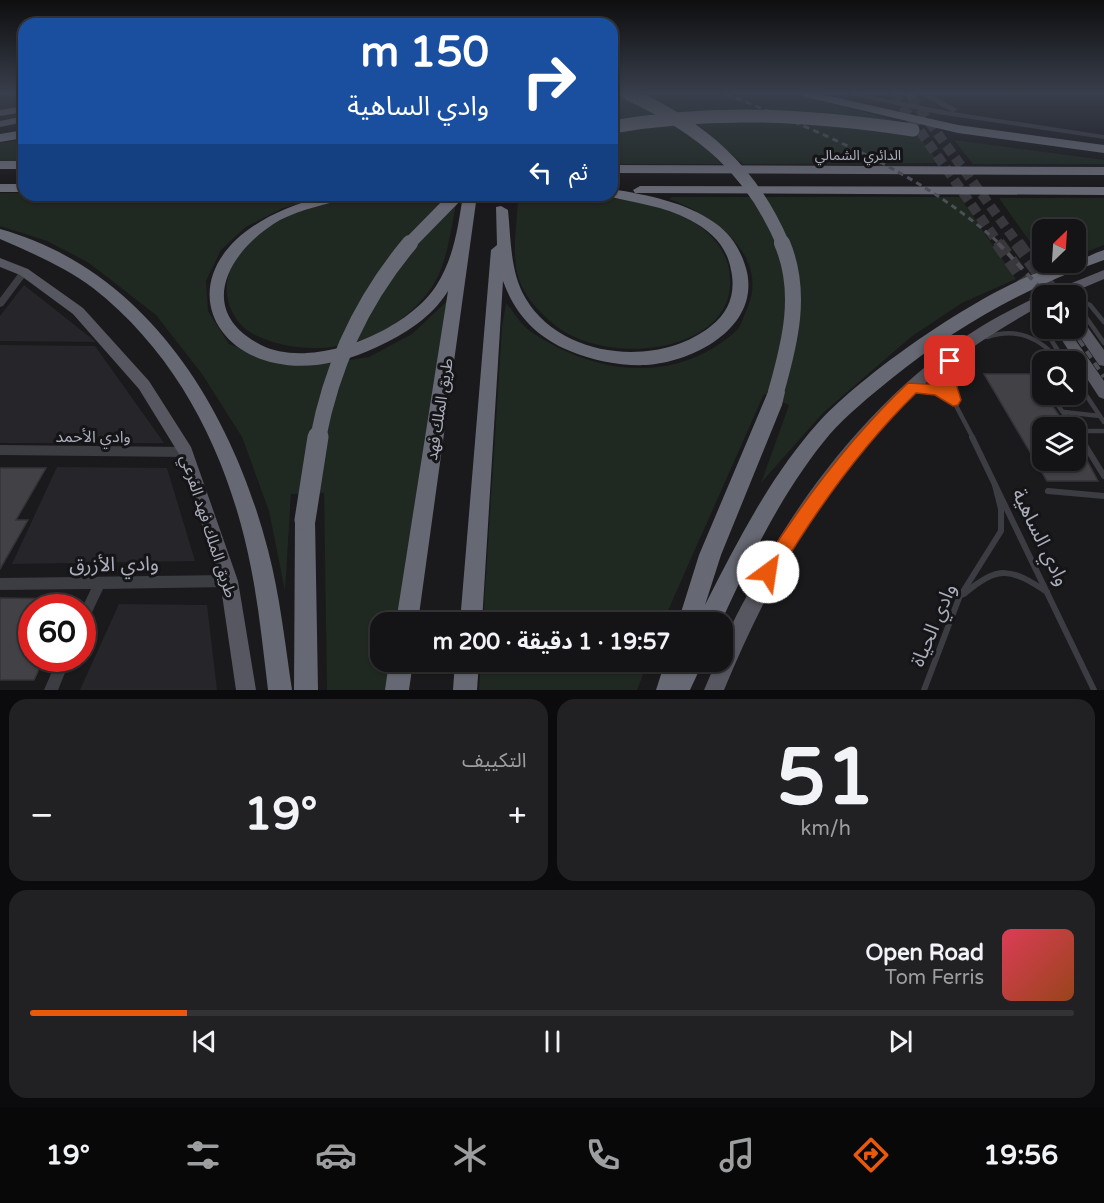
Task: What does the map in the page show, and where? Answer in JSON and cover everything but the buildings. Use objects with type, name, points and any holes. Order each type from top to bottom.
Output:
[{"type":"highway","points":[[687,126],[715,146],[743,173],[766,207],[783,246],[792,280],[793,307],[789,347],[773,405],[710,555],[692,612]]},
{"type":"highway","points":[[889,126],[1104,156]]},
{"type":"highway","points":[[946,126],[1104,149]]},
{"type":"highway","points":[[0,138],[18,135]]},
{"type":"highway","points":[[0,165],[18,165]]},
{"type":"highway","name":"الدائري الشمالي","points":[[618,169],[1104,171]]},
{"type":"highway","points":[[0,188],[18,188]]},
{"type":"highway","points":[[618,192],[1104,190]]},
{"type":"highway","points":[[502,202],[506,264],[511,284],[527,313],[547,333],[573,347],[615,358],[664,356],[700,344],[725,325],[739,300],[740,274],[737,260],[730,247],[711,227],[685,211],[618,193]]},
{"type":"highway","points":[[322,201],[296,208],[260,226],[235,249],[216,284],[215,299],[225,325],[237,338],[253,348],[290,357],[348,353],[374,344],[407,326],[433,302],[465,238]]},
{"type":"highway","points":[[306,690],[305,520],[321,428],[333,377],[350,339],[395,261],[421,230],[459,201]]},
{"type":"highway","name":"طريق الملك فهد","points":[[409,612],[465,238],[466,201]]},
{"type":"highway","points":[[472,612],[502,202]]},
{"type":"highway","points":[[0,234],[54,257],[93,280],[131,309],[169,351],[194,389],[239,484],[259,551],[280,690]]},
{"type":"highway","points":[[714,612],[731,576],[791,472],[823,430],[861,394],[916,348],[976,312],[1058,270],[1104,255]]},
{"type":"highway","points":[[397,690],[400,672]]},
{"type":"highway","points":[[465,690],[466,672]]},
{"type":"highway","points":[[668,690],[674,672]]},
{"type":"highway","points":[[678,690],[686,672]]},
{"type":"main road","points":[[0,130],[18,126]]},
{"type":"main road","name":"طريق الملك فهد الفرعي","points":[[0,262],[24,272],[78,311],[144,385],[186,452],[230,581],[246,690]]},
{"type":"main road","points":[[1073,285],[1104,274]]},
{"type":"main road","points":[[714,690],[729,651],[768,572],[803,515],[874,425],[955,351],[1032,304]]},
{"type":"main road","points":[[1086,335],[1104,361]]},
{"type":"main road","points":[[1067,339],[1104,393]]},
{"type":"street","points":[[1026,126],[1104,137]]},
{"type":"street","points":[[0,304],[24,272]]},
{"type":"street","name":"وادي الأحمد","points":[[0,450],[186,452]]},
{"type":"street","name":"وادي الأزرق","points":[[0,584],[230,581]]},
{"type":"street","points":[[94,594],[99,584]]},
{"type":"street","points":[[51,690],[59,672]]},
{"type":"lane","points":[[1086,303],[1104,322]]},
{"type":"lane","points":[[1086,319],[1104,343]]},
{"type":"lane","points":[[1086,321],[1092,327]]},
{"type":"lane","points":[[955,351],[998,332],[1013,331],[1048,345],[1053,351]]},
{"type":"lane","name":"وادي الساهية","points":[[955,351],[949,373],[953,400],[992,474],[1094,690]]},
{"type":"lane","points":[[913,387],[938,389],[953,400]]},
{"type":"lane","points":[[1086,396],[1104,422]]},
{"type":"lane","points":[[1059,405],[1067,417]]},
{"type":"lane","points":[[1064,412],[1100,416]]},
{"type":"lane","points":[[1086,430],[1104,431]]},
{"type":"lane","points":[[1086,447],[1104,476]]},
{"type":"lane","name":"وادي الحياة","points":[[924,690],[959,598],[1001,531],[1001,509],[992,474]]},
{"type":"lane","points":[[1048,491],[1082,496],[1104,496]]},
{"type":"lane","points":[[959,598],[979,579],[994,571],[1014,573],[1049,594]]},
{"type":"shaded area","points":[[618,126],[679,126],[722,164],[618,164]]},
{"type":"shaded area","points":[[699,126],[863,126],[918,135],[939,163],[743,164]]},
{"type":"shaded area","points":[[954,140],[1104,160],[1104,164],[973,164]]},
{"type":"shaded area","points":[[18,141],[18,162],[0,162],[0,143]]},
{"type":"shaded area","points":[[0,193],[18,193],[18,201],[311,201],[283,208],[246,227],[221,250],[206,281],[208,311],[229,344],[276,361],[324,364],[369,357],[412,334],[447,301],[400,612],[370,612],[370,672],[391,672],[388,690],[327,690],[324,493],[291,494],[285,591],[269,511],[242,437],[202,374],[156,315],[89,263],[47,241],[0,226]]},
{"type":"shaded area","points":[[672,197],[960,197],[1016,279],[962,303],[911,337],[823,413],[761,483],[789,405],[764,394],[667,612],[484,612],[502,327],[506,303],[529,330],[557,347],[583,358],[609,365],[636,368],[662,366],[688,360],[713,348],[736,331],[741,324],[752,291],[751,273],[745,256],[720,227],[686,206],[669,199]]},
{"type":"shaded area","points":[[999,198],[1104,198],[1104,245],[1086,252],[1086,219],[1032,219],[1032,245]]},
{"type":"shaded area","points":[[618,199],[622,199],[654,205],[681,215],[705,230],[715,240],[728,264],[730,289],[726,305],[716,319],[700,332],[660,347],[614,348],[592,343],[556,326],[527,295],[517,272],[515,236],[518,201],[618,201]]},
{"type":"shaded area","points":[[457,201],[442,267],[432,287],[401,319],[362,340],[341,345],[319,348],[297,347],[276,343],[244,328],[237,320],[228,301],[227,282],[233,265],[244,248],[259,234],[294,212],[327,203]]},
{"type":"shaded area","points":[[24,285],[96,342],[0,341],[0,316]]},
{"type":"shaded area","points":[[0,345],[95,346],[164,443],[0,443]]},
{"type":"shaded area","points":[[57,467],[167,468],[195,561],[12,564]]},
{"type":"shaded area","points":[[119,604],[207,605],[217,690],[80,690],[88,672],[96,672],[96,655]]},
{"type":"shaded area","points":[[480,672],[644,672],[637,690],[479,690]]},
{"type":"tunnel","points":[[917,126],[999,244]]},
{"type":"tunnel","points":[[932,126],[1018,244]]},
{"type":"tunnel","points":[[998,243],[1032,291]]},
{"type":"tunnel","points":[[1017,243],[1048,285]]},
{"type":"railway","points":[[804,126],[905,176],[938,196],[1000,244]]},
{"type":"railway","points":[[998,243],[1038,285]]},
{"type":"railway","points":[[1078,339],[1104,377]]},
{"type":"route","points":[[768,572],[803,515],[874,425],[913,387],[925,386],[938,389],[953,400],[950,387],[950,361]]}]
